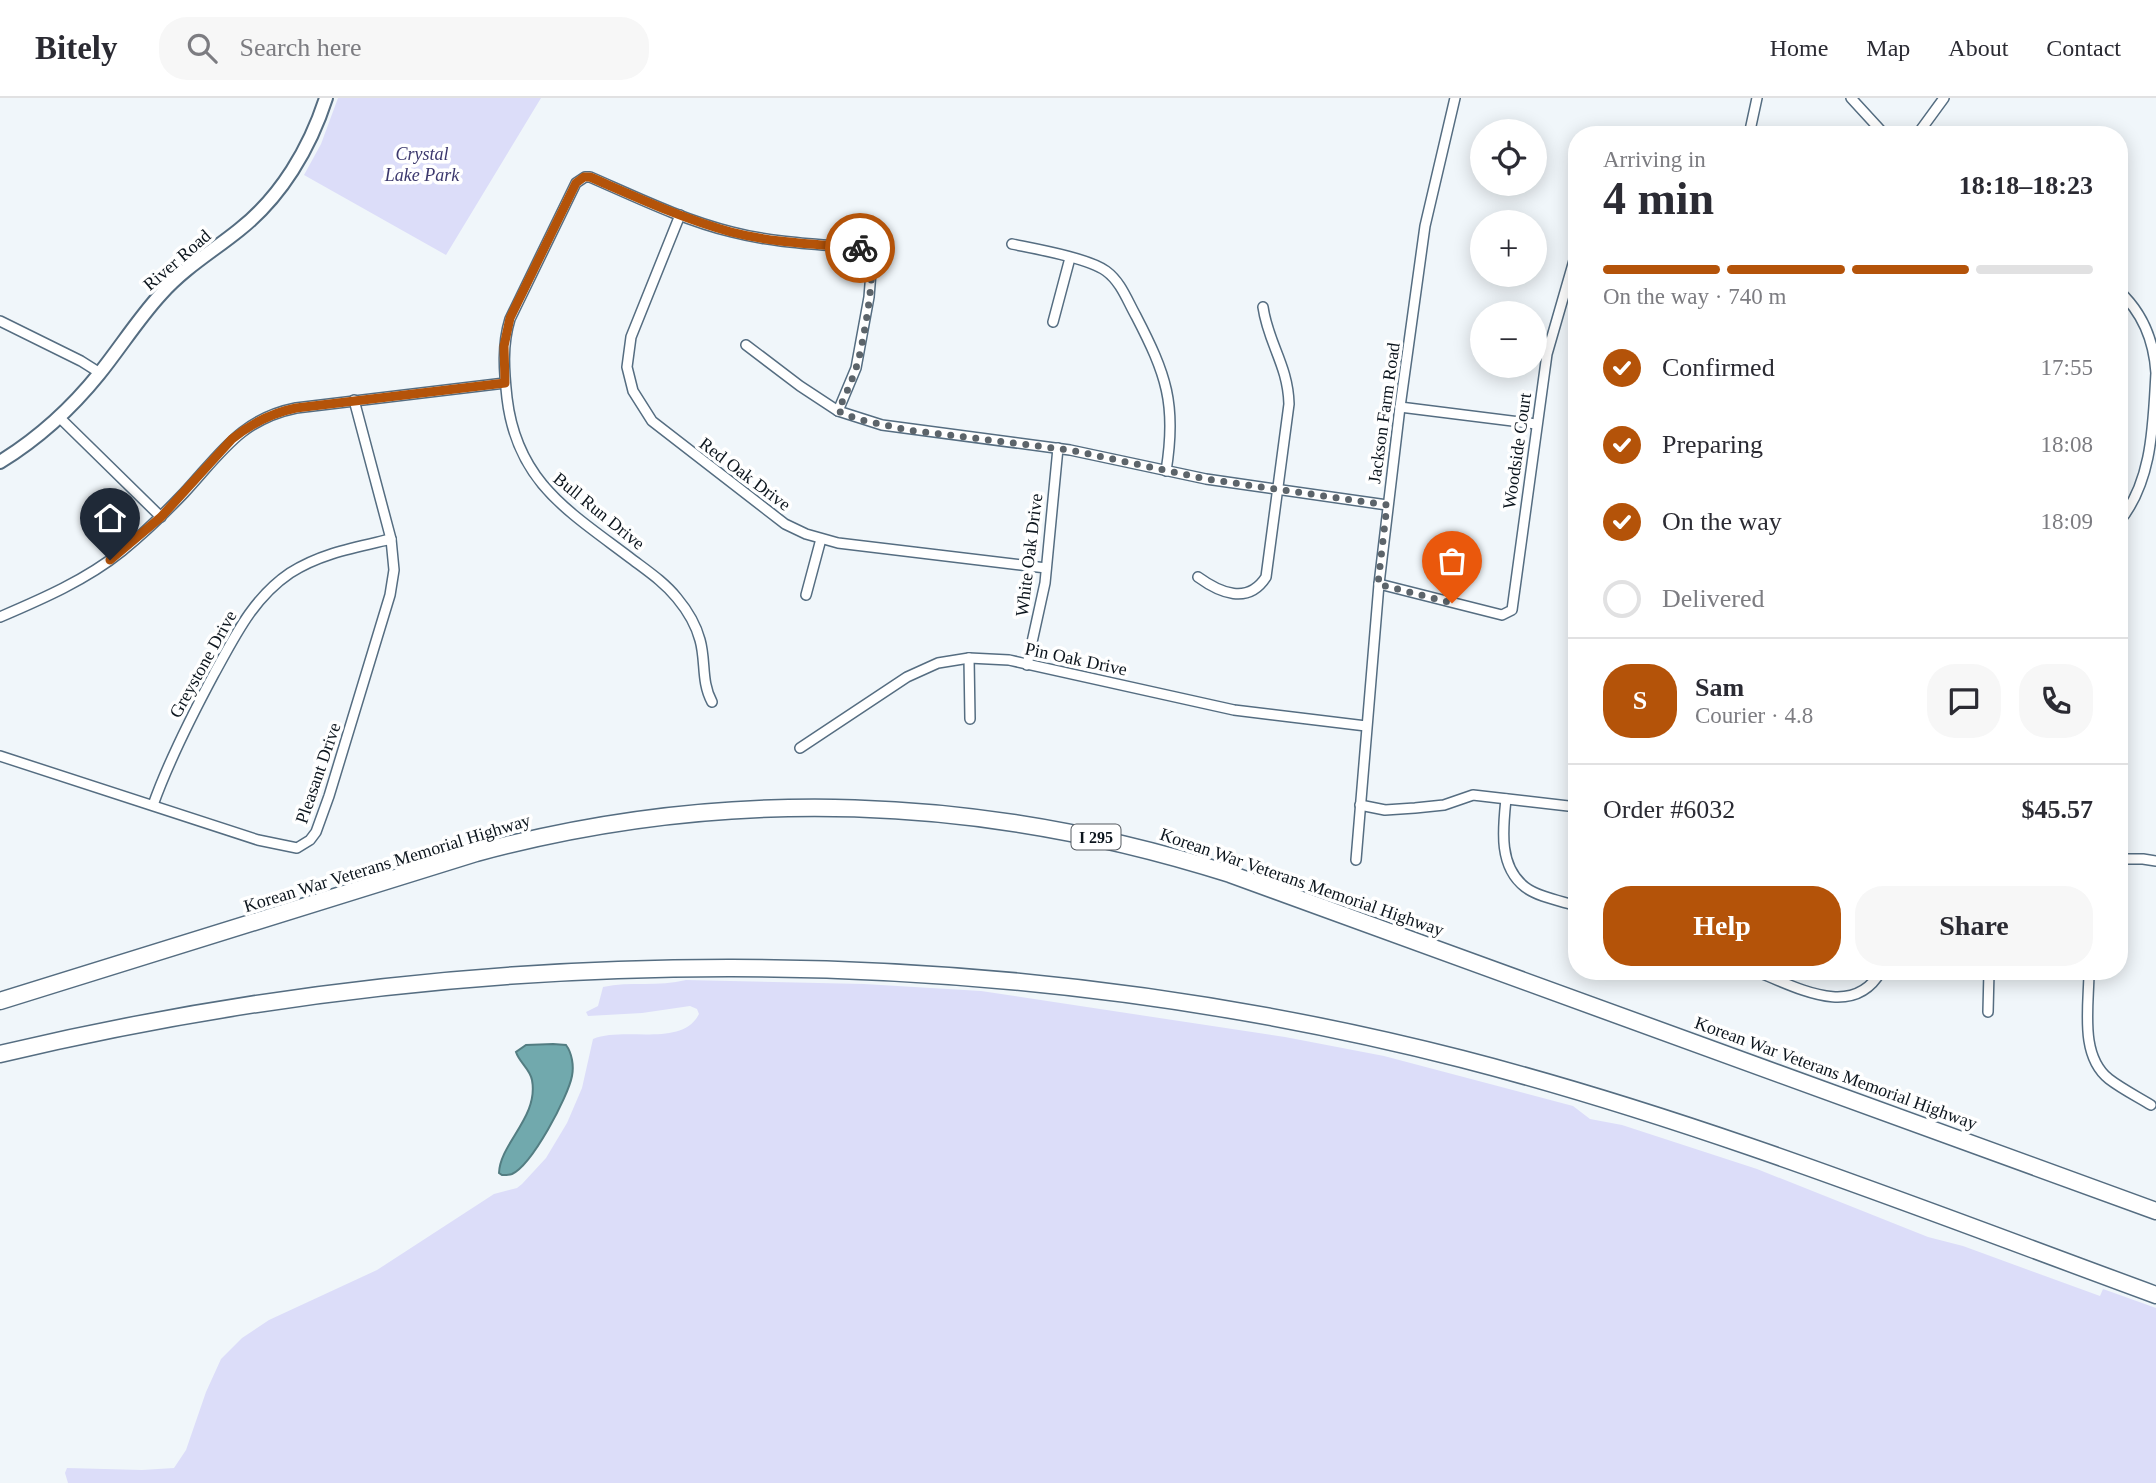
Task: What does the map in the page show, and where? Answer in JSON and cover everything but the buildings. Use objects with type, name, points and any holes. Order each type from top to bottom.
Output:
[{"type":"highway","name":"Korean War Veterans Memorial Highway","points":[[0,1001],[475,853],[558,833],[635,820],[768,808],[838,807],[940,813],[1059,829],[1158,852],[1230,874],[2156,1211]]},
{"type":"highway","points":[[0,1055],[93,1033],[236,1007],[386,986],[507,975],[703,967],[826,969],[1097,989],[1316,1027],[1460,1059],[1560,1086],[1707,1132],[2156,1295]]},
{"type":"street","name":"River Road","points":[[0,462],[30,443],[60,418],[100,373],[162,293],[187,269],[249,222],[269,201],[306,146],[326,98]]},
{"type":"street","name":"Jackson Farm Road","points":[[1356,860],[1387,505],[1427,215],[1455,98]]},
{"type":"street","points":[[1751,126],[1758,98]]},
{"type":"street","points":[[1851,98],[1863,102],[1879,126]]},
{"type":"street","points":[[1924,126],[1944,98]]},
{"type":"street","name":"Bull Run Drive","points":[[712,702],[705,686],[701,640],[686,610],[665,584],[552,496],[540,484],[519,448],[505,383],[504,346],[510,318],[576,183],[584,177],[590,177],[680,215],[733,232],[861,248],[869,253],[873,263],[862,345],[850,386],[838,411]]},
{"type":"street","name":"Red Oak Drive","points":[[680,215],[631,337],[628,368],[633,391],[652,421],[785,524],[821,539],[1046,568]]},
{"type":"street","points":[[1012,244],[1102,268],[1120,285],[1162,369],[1171,413],[1166,471]]},
{"type":"street","points":[[1053,322],[1070,258]]},
{"type":"street","name":"Woodside Court","points":[[1378,584],[1505,615],[1513,607],[1549,343],[1568,280]]},
{"type":"street","points":[[2128,302],[2147,330],[2155,357],[2156,373],[2144,473],[2136,499],[2128,510]]},
{"type":"street","points":[[1198,577],[1229,594],[1247,594],[1259,587],[1266,577],[1289,404],[1285,370],[1265,322],[1263,307]]},
{"type":"street","points":[[0,321],[70,355],[100,373]]},
{"type":"street","points":[[746,345],[800,386],[838,411],[857,419],[908,430],[1058,448],[1278,491],[1387,505]]},
{"type":"street","points":[[0,617],[98,569],[161,517],[232,439],[258,420],[273,413],[354,400],[505,383]]},
{"type":"street","name":"Pleasant Drive","points":[[0,756],[258,841],[290,848],[310,840],[329,796],[386,614],[394,570],[391,539],[354,400]]},
{"type":"street","points":[[1400,407],[1536,424]]},
{"type":"street","points":[[60,418],[161,517]]},
{"type":"street","name":"White Oak Drive","points":[[1027,664],[1046,568],[1058,448]]},
{"type":"street","name":"Greystone Drive","points":[[153,805],[177,745],[203,694],[239,628],[263,596],[307,563],[391,539]]},
{"type":"street","points":[[806,595],[821,539]]},
{"type":"street","points":[[969,658],[970,719]]},
{"type":"street","name":"Pin Oak Drive","points":[[800,748],[907,677],[938,663],[969,658],[1027,664],[1234,710],[1366,726]]},
{"type":"street","points":[[1360,805],[1385,810],[1444,805],[1473,795],[1568,806]]},
{"type":"street","points":[[1506,799],[1504,849],[1510,872],[1526,888],[1568,903]]},
{"type":"street","points":[[2128,859],[2156,861]]},
{"type":"street","points":[[1779,980],[1822,996],[1851,998],[1869,988],[1875,980]]},
{"type":"street","points":[[1988,1012],[1989,980]]},
{"type":"street","points":[[2089,980],[2089,1048],[2098,1066],[2109,1079],[2151,1105]]},
{"type":"green space","name":"Crystal Lake Park","points":[[338,98],[541,98],[446,255],[304,175],[321,144]]},
{"type":"green space","points":[[686,980],[864,984],[981,991],[1285,1037],[1384,1056],[1573,1106],[1590,1119],[1622,1125],[1757,1169],[1928,1237],[1963,1246],[2100,1296],[2103,1289],[2156,1308],[2156,1483],[68,1483],[65,1473],[67,1468],[174,1468],[186,1450],[206,1392],[221,1359],[242,1338],[269,1320],[377,1270],[494,1194],[522,1184],[546,1158],[567,1123],[582,1088],[593,1039],[620,1034],[680,1030],[691,1024],[699,1014],[697,1009],[690,1006],[642,1013],[588,1016],[586,1012],[598,1006],[603,987]]},
{"type":"shaded area","points":[[526,1045],[566,1045],[570,1052],[573,1068],[569,1086],[539,1145],[520,1168],[512,1174],[502,1175],[499,1173],[501,1162],[525,1118],[533,1093],[531,1076],[516,1052]]},
{"type":"way so far","points":[[860,248],[869,253],[873,263],[869,297],[856,368],[838,411],[857,419],[908,430],[1070,450],[1206,479],[1387,505],[1378,584],[1452,603]]},
{"type":"route","points":[[110,560],[161,517],[232,439],[258,420],[273,413],[505,383],[504,346],[510,318],[579,179],[590,177],[680,215],[733,232],[777,240],[860,248]]}]
